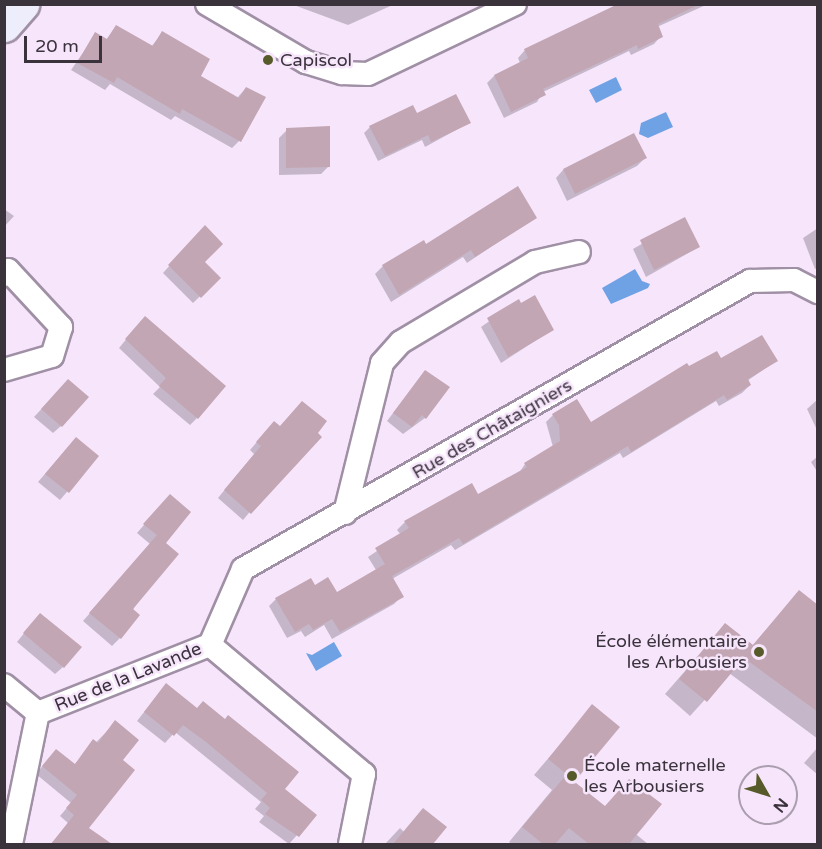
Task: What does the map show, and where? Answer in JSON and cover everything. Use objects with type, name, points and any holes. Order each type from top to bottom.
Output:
[{"type":"street","points":[[207,4],[306,62],[342,73],[368,74],[515,4]]},
{"type":"street","points":[[345,513],[382,363],[401,342],[535,262],[579,252]]},
{"type":"street","points":[[4,275],[8,270],[61,327],[52,356],[4,370]]},
{"type":"street","name":"Rue des Châtaigniers","points":[[210,645],[243,569],[750,281],[794,280],[818,292]]},
{"type":"street","points":[[210,645],[364,774],[350,844]]},
{"type":"street","name":"Rue de la Lavande","points":[[11,844],[38,713],[210,645]]},
{"type":"street","points":[[4,685],[38,713]]},
{"type":"water","points":[[616,77],[622,90],[596,103],[589,90]]},
{"type":"water","points":[[666,112],[673,127],[648,138],[639,134],[641,123]]},
{"type":"water","points":[[635,269],[642,281],[650,284],[648,288],[611,304],[602,288]]},
{"type":"water","points":[[334,642],[342,656],[316,671],[306,653],[312,655]]},
{"type":"building","points":[[618,4],[700,4],[658,24],[663,37],[638,49],[637,45],[543,89],[546,95],[511,112],[494,75],[528,58],[524,49]]},
{"type":"building","points":[[116,25],[153,46],[162,31],[210,59],[201,76],[239,98],[246,87],[266,97],[241,142],[182,109],[180,114],[117,77],[114,83],[77,63],[95,32],[107,39]]},
{"type":"building","points":[[456,94],[471,123],[431,142],[428,135],[385,156],[369,126],[413,105],[417,113]]},
{"type":"building","points":[[330,126],[330,167],[286,168],[286,128]]},
{"type":"building","points":[[634,133],[647,158],[575,194],[563,169]]},
{"type":"building","points":[[518,186],[537,218],[475,257],[471,250],[399,295],[382,265],[424,240],[426,244]]},
{"type":"building","points":[[685,217],[700,247],[654,270],[640,240]]},
{"type":"building","points":[[205,225],[223,244],[205,262],[221,278],[201,298],[168,265]]},
{"type":"building","points":[[535,295],[554,330],[508,357],[487,318],[519,299],[521,303]]},
{"type":"building","points":[[145,316],[226,386],[198,419],[159,386],[166,378],[125,339]]},
{"type":"building","points":[[762,335],[778,361],[748,379],[751,385],[727,400],[724,395],[631,452],[628,446],[463,544],[459,538],[392,576],[404,597],[340,632],[332,619],[313,630],[309,624],[295,632],[275,598],[311,578],[315,585],[328,577],[337,592],[385,564],[375,548],[409,528],[404,521],[472,483],[478,494],[527,467],[524,463],[560,441],[559,425],[552,414],[577,399],[591,422],[687,363],[689,366],[717,351],[721,358]]},
{"type":"building","points":[[425,370],[450,387],[426,419],[422,415],[412,427],[393,413]]},
{"type":"building","points":[[68,379],[89,397],[62,427],[41,409]]},
{"type":"building","points":[[302,401],[327,421],[318,433],[322,437],[251,514],[224,490],[261,446],[256,442],[274,421],[280,426]]},
{"type":"building","points":[[76,437],[99,456],[69,493],[45,474]]},
{"type":"building","points":[[170,494],[191,512],[166,543],[179,554],[133,609],[140,615],[121,639],[89,613],[157,535],[143,524]]},
{"type":"building","name":"École élémentaire les Arbousiers","points":[[799,590],[818,605],[818,712],[744,658],[707,702],[679,679],[725,623],[753,645]]},
{"type":"building","points":[[40,613],[82,647],[64,668],[23,633]]},
{"type":"building","points":[[166,683],[197,708],[203,701],[225,719],[228,715],[299,772],[285,789],[317,815],[299,837],[265,814],[270,808],[261,800],[267,793],[206,742],[183,725],[174,736],[144,712]]},
{"type":"building","points":[[592,704],[620,727],[575,781],[548,759]]},
{"type":"building","points":[[115,720],[139,740],[123,760],[135,770],[89,828],[112,844],[51,844],[74,815],[66,808],[77,795],[42,766],[56,749],[75,764],[93,739],[98,743]]},
{"type":"building","name":"École maternelle les Arbousiers","points":[[566,775],[605,806],[629,779],[662,804],[629,844],[589,844],[569,828],[555,844],[543,844],[522,827]]},
{"type":"building","points":[[423,808],[447,827],[433,844],[393,844]]},
{"type":"place","name":"Capiscol","points":[[268,60]]},
{"type":"place","name":"École élémentaire les Arbousiers","points":[[759,652]]},
{"type":"place","name":"École maternelle les Arbousiers","points":[[572,776]]}]
